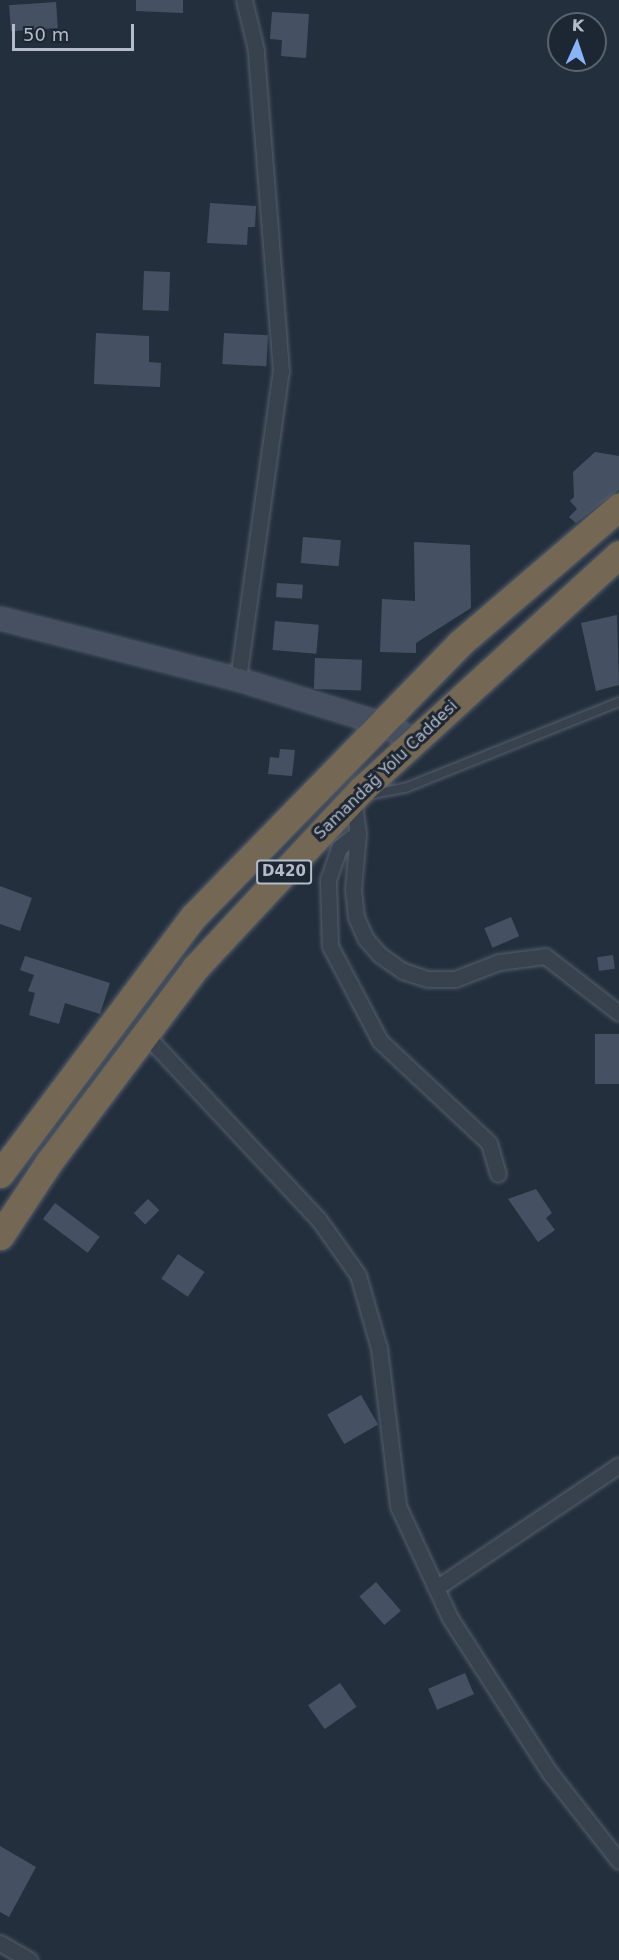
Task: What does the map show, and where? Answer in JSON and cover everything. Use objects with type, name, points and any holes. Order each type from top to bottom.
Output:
[{"type":"highway","name":"Samandağ Yolu Caddesi","points":[[0,1174],[194,916],[459,644],[619,507]]},
{"type":"highway","name":"Samandağ Yolu Caddesi","points":[[0,1236],[49,1162],[144,1033],[195,969],[353,798],[413,739],[619,554]]},
{"type":"street","points":[[238,679],[281,371],[256,50],[244,0]]},
{"type":"street","points":[[0,618],[238,679],[380,723],[413,739]]},
{"type":"street","points":[[353,798],[358,833],[353,889],[356,917],[366,939],[403,971],[428,979],[455,979],[499,962],[545,956],[619,1013]]},
{"type":"street","points":[[358,833],[339,848],[328,880],[330,946],[380,1041],[489,1143],[498,1174]]},
{"type":"street","points":[[144,1033],[320,1220],[358,1275],[379,1348],[398,1506],[450,1618],[550,1773],[619,1861]]},
{"type":"street","points":[[436,1588],[619,1465]]},
{"type":"street","points":[[0,1943],[30,1960]]},
{"type":"lane","points":[[353,798],[405,788],[619,702]]},
{"type":"building","points":[[136,0],[183,0],[183,13],[136,11]]},
{"type":"building","points":[[56,2],[58,28],[11,31],[9,5]]},
{"type":"building","points":[[272,12],[309,14],[306,58],[281,56],[282,40],[270,39]]},
{"type":"building","points":[[210,203],[256,206],[255,227],[248,227],[247,245],[207,243]]},
{"type":"building","points":[[144,271],[170,272],[169,311],[143,310]]},
{"type":"building","points":[[96,333],[149,336],[149,362],[161,363],[160,387],[94,384]]},
{"type":"building","points":[[224,333],[268,335],[266,366],[222,364]]},
{"type":"building","points":[[595,452],[619,456],[619,490],[576,523],[569,517],[577,509],[570,501],[574,497],[573,472]]},
{"type":"building","points":[[303,537],[341,540],[339,566],[301,563]]},
{"type":"building","points":[[414,542],[470,545],[471,608],[416,643],[416,653],[380,652],[382,599],[415,601]]},
{"type":"building","points":[[277,583],[303,585],[302,599],[276,597]]},
{"type":"building","points":[[617,615],[619,685],[596,691],[581,623]]},
{"type":"building","points":[[275,621],[319,625],[316,654],[272,650]]},
{"type":"building","points":[[315,658],[362,660],[361,691],[314,689]]},
{"type":"building","points":[[280,749],[295,750],[292,776],[268,774],[270,757],[279,758]]},
{"type":"building","points":[[0,886],[32,898],[20,931],[0,924]]},
{"type":"building","points":[[511,917],[519,936],[493,948],[484,928]]},
{"type":"building","points":[[613,955],[615,969],[599,971],[597,957]]},
{"type":"building","points":[[25,956],[110,983],[100,1014],[65,1003],[59,1024],[29,1015],[35,993],[28,991],[34,975],[20,970]]},
{"type":"building","points":[[595,1034],[619,1034],[619,1084],[595,1084]]},
{"type":"building","points":[[536,1189],[552,1213],[546,1218],[555,1230],[538,1242],[508,1199]]},
{"type":"building","points":[[148,1199],[159,1210],[145,1224],[134,1213]]},
{"type":"building","points":[[55,1203],[100,1237],[88,1253],[43,1219]]},
{"type":"building","points":[[178,1254],[205,1272],[188,1297],[161,1279]]},
{"type":"building","points":[[361,1395],[378,1424],[344,1444],[327,1414]]},
{"type":"building","points":[[376,1582],[401,1611],[384,1625],[359,1596]]},
{"type":"building","points":[[465,1673],[474,1694],[437,1710],[428,1689]]},
{"type":"building","points":[[340,1683],[357,1707],[325,1729],[308,1705]]},
{"type":"building","points":[[0,1846],[36,1867],[9,1917],[0,1912]]}]
